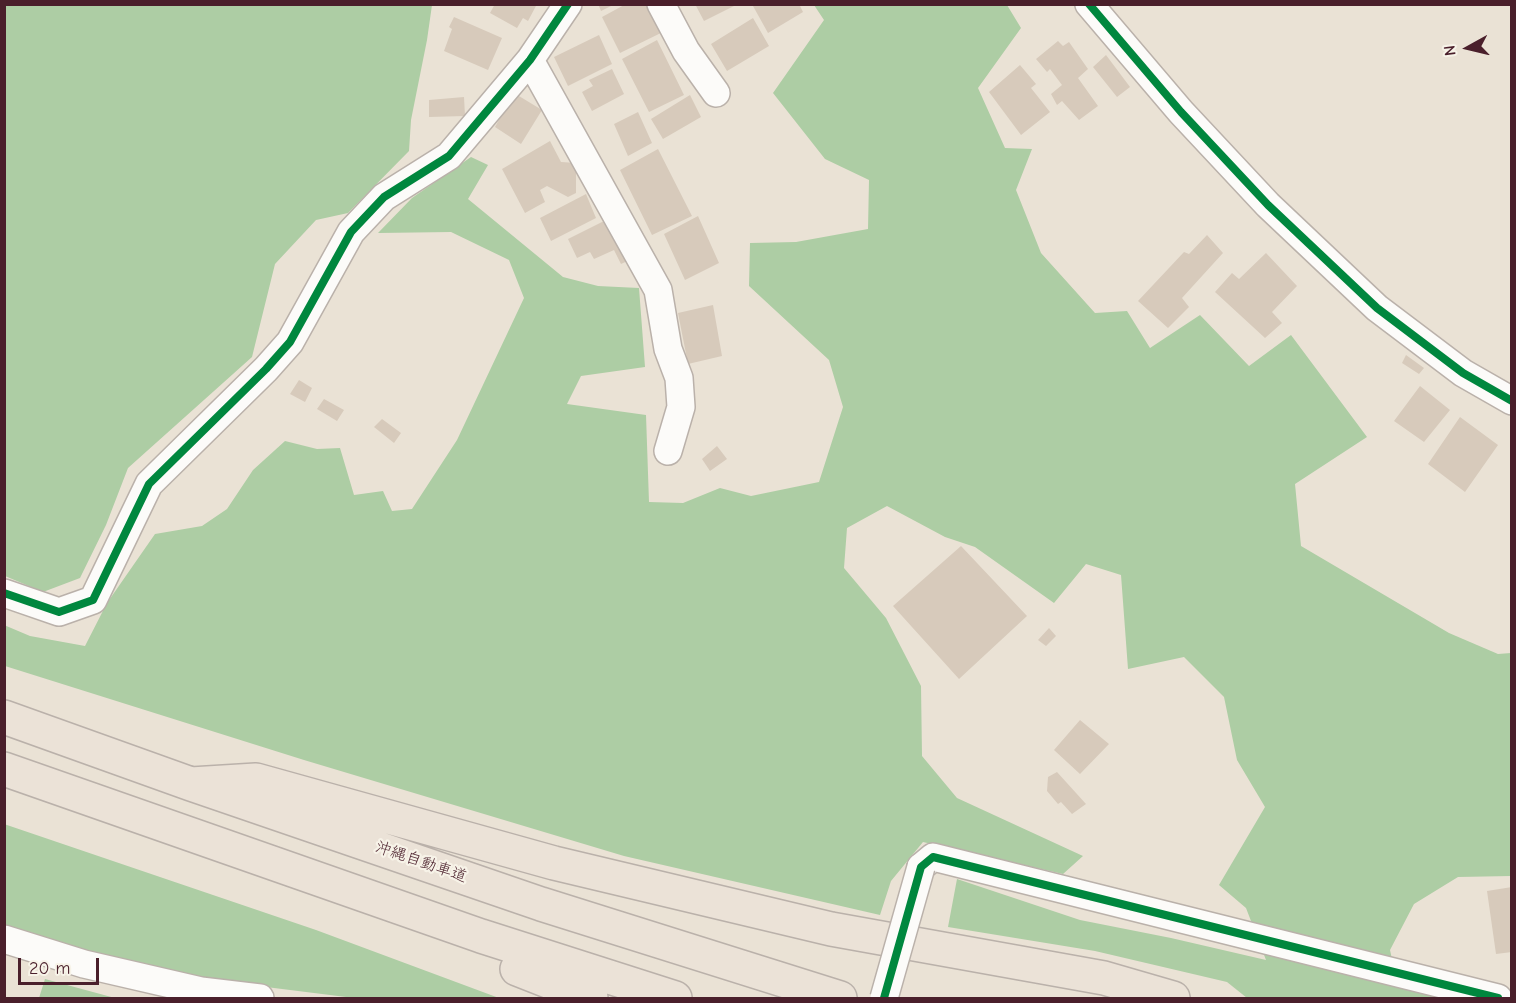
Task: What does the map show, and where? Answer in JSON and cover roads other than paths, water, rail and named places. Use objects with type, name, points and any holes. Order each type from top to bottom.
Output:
[{"type":"highway","name":"沖縄自動車道","points":[[4,717],[541,904],[840,999]]},
{"type":"highway","points":[[4,769],[481,936],[675,999]]},
{"type":"highway","points":[[191,784],[256,780],[554,863],[831,929],[1104,978],[1173,999]]},
{"type":"highway","points":[[481,936],[517,969],[591,999]]},
{"type":"street","points":[[4,593],[60,612],[93,600],[149,484],[266,369],[290,342],[351,232],[384,197],[449,156],[530,60],[568,4]]},
{"type":"street","points":[[662,4],[686,51],[716,93]]},
{"type":"street","points":[[1089,4],[1181,112],[1268,205],[1377,308],[1463,373],[1512,401]]},
{"type":"street","points":[[530,60],[658,290],[668,349],[679,378],[681,407],[668,451]]},
{"type":"street","points":[[885,999],[921,867],[933,857],[1498,999]]},
{"type":"street","points":[[4,939],[84,964],[201,991],[260,999]]}]
